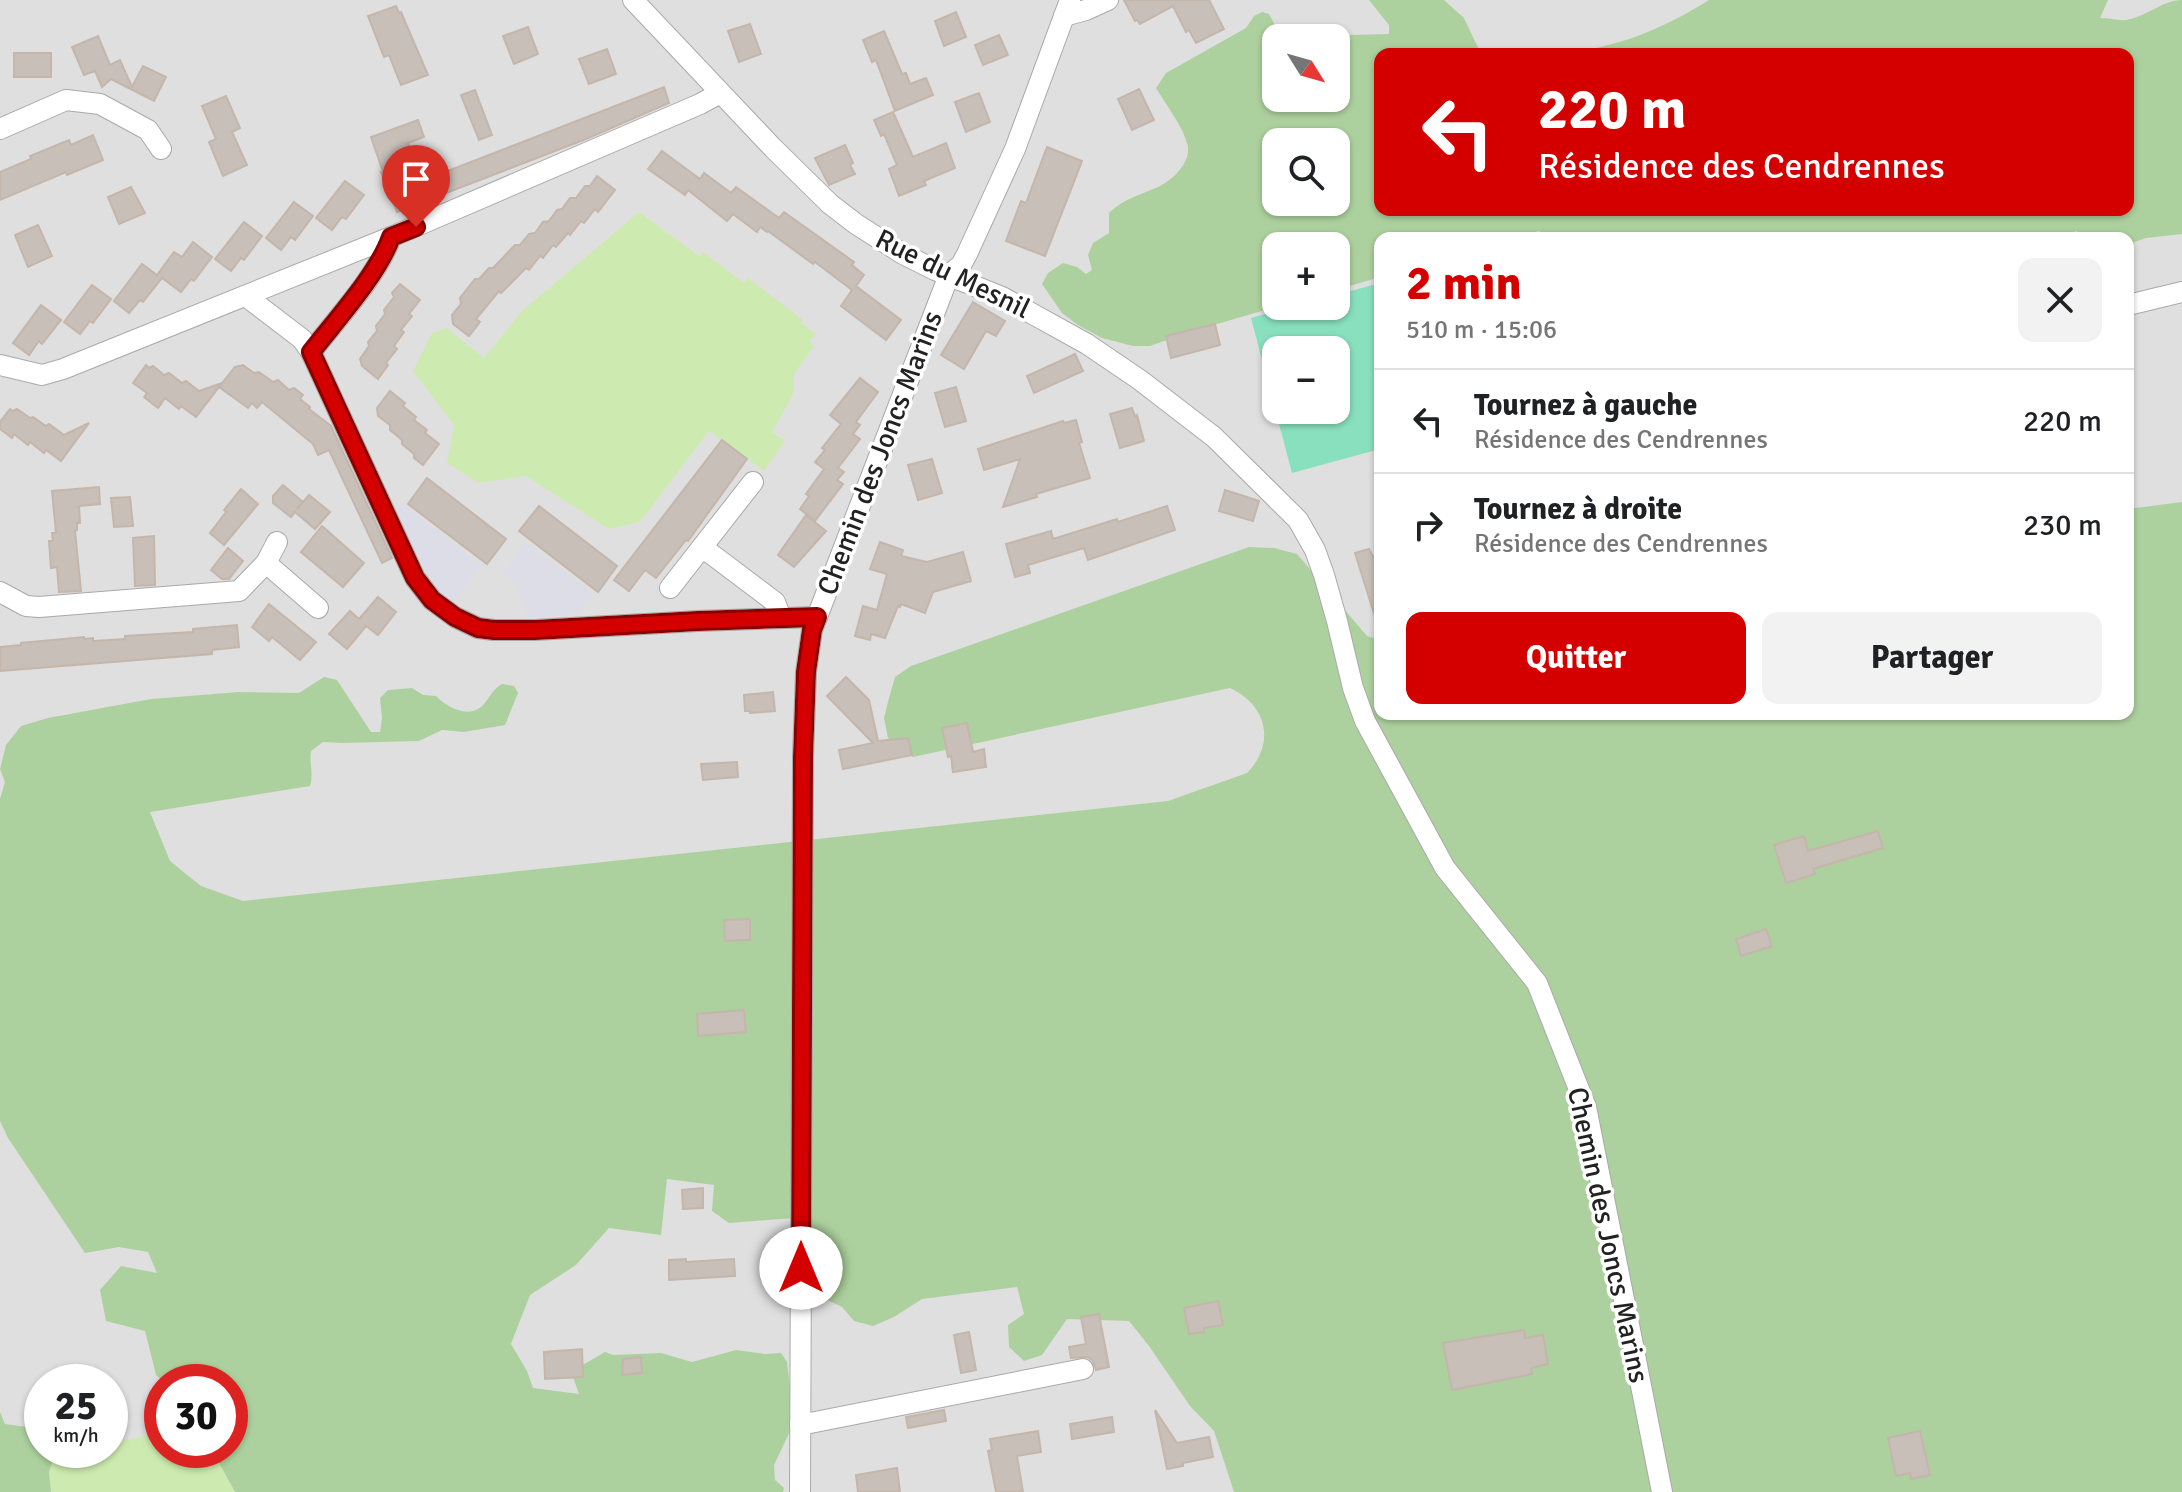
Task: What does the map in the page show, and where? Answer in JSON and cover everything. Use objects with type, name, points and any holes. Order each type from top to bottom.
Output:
[{"type":"street","name":"Rue du Mesnil","points":[[633,0],[806,183],[830,204],[884,244],[1002,297],[1087,344],[1214,437],[1298,520]]},
{"type":"street","points":[[1067,8],[1086,10],[1108,0]]},
{"type":"street","name":"Chemin des Joncs Marins","points":[[800,1492],[803,757],[806,672],[814,624],[949,275],[961,265],[967,254],[1015,149],[1067,8]]},
{"type":"street","points":[[0,365],[42,375],[77,363],[391,237],[720,93]]},
{"type":"street","points":[[0,129],[66,100],[100,104],[148,130],[161,149]]},
{"type":"street","points":[[311,352],[375,269],[386,253],[391,237]]},
{"type":"street","points":[[2134,304],[2182,292]]},
{"type":"street","points":[[247,297],[302,339],[311,352],[415,578],[432,600],[455,617],[478,628],[512,631],[781,618],[814,624]]},
{"type":"street","points":[[670,588],[753,482]]},
{"type":"street","name":"Chemin des Joncs Marins","points":[[1298,520],[1315,550],[1324,575],[1353,688],[1365,721],[1445,868],[1537,983],[1586,1107],[1662,1492]]},
{"type":"street","points":[[0,592],[26,606],[39,607],[239,591],[266,563],[277,542]]},
{"type":"street","points":[[702,547],[775,602],[781,618]]},
{"type":"street","points":[[266,563],[318,608]]},
{"type":"street","points":[[800,1425],[1083,1369]]},
{"type":"shaded area","points":[[0,0],[2182,0],[2182,1492],[0,1492]]},
{"type":"shaded area","points":[[401,503],[481,565],[454,602],[437,589],[391,516]]},
{"type":"shaded area","points":[[522,540],[593,594],[578,614],[529,619],[515,583],[503,573],[523,545]]},
{"type":"green space","points":[[1369,0],[1444,0],[1464,18],[1478,48],[1374,48],[1374,216],[2134,216],[2134,48],[1595,48],[1638,36],[1673,21],[1709,0],[2108,0],[2100,18],[2123,20],[2182,0],[2182,234],[2134,242],[2134,232],[2076,231],[1374,232],[1374,279],[1350,286],[1350,232],[1262,232],[1262,311],[1150,346],[1133,346],[1102,338],[1062,313],[1042,284],[1048,273],[1063,263],[1077,267],[1086,274],[1092,270],[1088,255],[1093,243],[1109,233],[1109,213],[1126,201],[1164,184],[1184,163],[1188,150],[1185,137],[1156,88],[1166,73],[1246,28],[1254,16],[1262,12],[1269,14],[1274,24],[1262,24],[1262,112],[1350,112],[1351,35],[1389,34],[1389,25]]},
{"type":"green space","points":[[639,212],[699,256],[703,252],[744,283],[748,278],[803,320],[801,323],[816,334],[809,342],[814,346],[794,374],[793,394],[772,432],[785,441],[764,471],[709,431],[640,522],[609,529],[526,476],[479,483],[447,463],[454,425],[413,371],[432,333],[447,328],[484,358],[522,311]]},
{"type":"green space","points":[[1374,285],[1374,451],[1292,473],[1279,424],[1350,424],[1350,336],[1262,336],[1262,360],[1251,318],[1262,315],[1262,320],[1350,320],[1350,291]]},
{"type":"green space","points":[[2182,502],[2182,1492],[1234,1492],[1214,1431],[1190,1406],[1129,1321],[1067,1319],[1042,1355],[1024,1361],[1009,1347],[1008,1325],[1024,1314],[1017,1287],[922,1299],[873,1326],[854,1321],[842,1307],[815,1294],[801,1268],[806,1217],[729,1223],[712,1211],[714,1185],[667,1179],[661,1235],[609,1228],[576,1265],[530,1295],[511,1344],[533,1388],[579,1394],[573,1377],[581,1366],[605,1352],[613,1355],[661,1353],[692,1362],[736,1350],[781,1353],[787,1362],[794,1423],[774,1465],[775,1480],[784,1488],[783,1492],[235,1492],[222,1468],[248,1468],[248,1364],[153,1364],[145,1331],[106,1321],[100,1290],[121,1266],[157,1273],[148,1252],[119,1247],[85,1253],[8,1138],[0,1121],[0,799],[5,782],[0,769],[6,745],[21,726],[48,718],[151,699],[239,692],[299,693],[324,677],[337,680],[371,732],[380,732],[380,698],[388,690],[412,688],[423,695],[436,696],[447,705],[466,712],[478,709],[502,684],[514,686],[518,693],[505,725],[464,732],[442,730],[419,741],[323,742],[311,751],[310,786],[150,812],[170,861],[201,886],[243,901],[1168,801],[1247,773],[1256,761],[1262,749],[1263,726],[1259,714],[1243,695],[1230,688],[913,757],[888,738],[884,718],[895,677],[911,666],[1249,547],[1274,548],[1297,554],[1367,636],[1374,638],[1374,720],[2134,720],[2134,508]]},
{"type":"green space","points":[[0,1412],[5,1424],[24,1427],[24,1468],[50,1468],[51,1492],[0,1492]]},
{"type":"green space","points":[[144,1436],[144,1468],[222,1468],[235,1492],[51,1492],[50,1468],[128,1468],[128,1440]]},
{"type":"building","points":[[1124,0],[1209,0],[1224,29],[1196,43],[1189,30],[1186,32],[1173,6],[1140,24],[1135,21]]},
{"type":"building","points":[[396,6],[428,75],[401,85],[389,55],[384,57],[368,16]]},
{"type":"building","points":[[956,12],[966,37],[944,46],[935,21]]},
{"type":"building","points":[[750,24],[761,54],[739,62],[728,31]]},
{"type":"building","points":[[528,27],[538,54],[514,64],[503,36]]},
{"type":"building","points":[[884,31],[902,74],[906,73],[910,84],[926,78],[933,95],[895,111],[876,60],[872,62],[863,40]]},
{"type":"building","points":[[999,35],[1008,55],[983,65],[975,45]]},
{"type":"building","points":[[98,36],[110,65],[120,60],[132,87],[143,66],[166,77],[154,101],[111,79],[102,87],[95,71],[84,75],[72,47]]},
{"type":"building","points":[[607,49],[616,74],[589,84],[579,59]]},
{"type":"building","points":[[14,53],[51,53],[51,77],[14,77]]},
{"type":"building","points":[[664,87],[669,103],[586,139],[397,212],[371,137],[418,120],[424,137],[408,143],[422,181]]},
{"type":"building","points":[[1139,89],[1154,120],[1132,130],[1118,99]]},
{"type":"building","points":[[475,90],[492,135],[479,140],[461,95]]},
{"type":"building","points":[[979,93],[990,122],[966,132],[955,102]]},
{"type":"building","points":[[226,96],[240,128],[232,132],[247,165],[223,176],[209,142],[216,139],[202,106]]},
{"type":"building","points":[[893,112],[913,157],[946,143],[955,168],[899,196],[889,169],[897,165],[884,134],[881,136],[874,120]]},
{"type":"building","points":[[93,135],[103,160],[0,200],[0,172],[69,140],[71,145]]},
{"type":"building","points":[[845,145],[855,174],[829,185],[815,158]]},
{"type":"building","points":[[1047,147],[1082,161],[1045,256],[1006,241],[1021,201],[1026,203]]},
{"type":"building","points":[[662,151],[700,179],[704,173],[731,193],[736,187],[779,218],[784,212],[854,262],[852,265],[864,275],[856,286],[901,320],[886,340],[841,306],[852,290],[815,262],[813,264],[768,231],[760,227],[757,232],[733,214],[727,221],[688,190],[685,195],[648,169]]},
{"type":"building","points":[[597,176],[615,190],[598,212],[595,209],[556,247],[553,245],[529,270],[526,268],[501,293],[499,291],[476,319],[480,322],[469,336],[453,324],[452,315],[461,304],[460,298],[475,279],[493,268],[529,234],[535,233],[543,222],[549,221],[570,198],[576,198]]},
{"type":"building","points":[[345,181],[364,195],[346,219],[342,217],[332,230],[316,218]]},
{"type":"building","points":[[131,187],[145,213],[119,224],[108,197]]},
{"type":"building","points":[[294,202],[313,216],[295,240],[291,237],[281,250],[266,238]]},
{"type":"building","points":[[244,222],[262,236],[244,260],[241,258],[231,271],[215,259]]},
{"type":"building","points":[[38,225],[52,256],[28,267],[15,235]]},
{"type":"building","points":[[193,242],[212,257],[194,281],[191,279],[181,292],[162,278],[143,302],[140,300],[129,313],[114,301],[142,264],[157,275],[174,252],[182,257]]},
{"type":"building","points":[[400,284],[420,300],[409,314],[412,316],[394,346],[397,349],[378,379],[362,366],[360,359],[377,331],[376,326],[385,314],[384,310],[394,297],[392,293]]},
{"type":"building","points":[[92,285],[111,299],[93,323],[90,321],[80,334],[64,322]]},
{"type":"building","points":[[973,302],[1005,321],[996,336],[986,331],[964,369],[941,355]]},
{"type":"building","points":[[41,305],[61,320],[29,355],[13,343]]},
{"type":"building","points":[[1215,324],[1220,345],[1171,358],[1166,336]]},
{"type":"building","points":[[1075,354],[1083,371],[1034,393],[1027,376]]},
{"type":"building","points":[[146,365],[149,368],[153,366],[164,375],[169,373],[182,383],[186,381],[199,391],[222,383],[196,417],[165,398],[158,408],[144,397],[147,393],[133,383]]},
{"type":"building","points":[[243,365],[273,382],[278,380],[289,390],[294,388],[303,395],[300,399],[309,409],[331,426],[392,558],[382,563],[329,450],[318,455],[313,444],[262,402],[257,408],[252,403],[248,408],[219,387],[235,367]]},
{"type":"building","points":[[860,378],[878,392],[856,422],[860,425],[853,434],[860,439],[838,468],[844,472],[837,480],[843,484],[815,521],[800,509],[809,496],[806,494],[824,469],[815,462],[841,424],[830,415]]},
{"type":"building","points":[[956,387],[966,421],[945,427],[935,393]]},
{"type":"building","points":[[390,391],[405,403],[403,406],[416,417],[414,420],[439,444],[423,465],[390,430],[390,425],[378,416],[377,408]]},
{"type":"building","points":[[1132,408],[1144,441],[1120,448],[1110,414]]},
{"type":"building","points":[[10,409],[17,409],[46,426],[49,424],[64,435],[89,423],[61,461],[46,450],[44,453],[30,442],[28,445],[14,434],[12,438],[0,429],[0,422]]},
{"type":"building","points":[[1076,420],[1082,442],[1079,443],[1090,478],[1003,507],[1020,459],[984,470],[978,449],[1063,421]]},
{"type":"building","points":[[722,440],[747,459],[688,541],[656,578],[645,570],[629,591],[614,580]]},
{"type":"building","points":[[932,459],[942,493],[918,500],[908,465]]},
{"type":"building","points":[[427,478],[506,539],[487,564],[408,504]]},
{"type":"building","points":[[283,485],[303,502],[309,495],[330,512],[315,529],[295,512],[291,517],[273,503],[273,496]]},
{"type":"building","points":[[99,487],[100,504],[79,506],[80,523],[77,523],[75,531],[81,591],[59,592],[57,567],[51,568],[49,541],[53,541],[52,533],[56,533],[52,491]]},
{"type":"building","points":[[241,489],[258,504],[224,545],[210,533]]},
{"type":"building","points":[[1225,490],[1259,501],[1253,521],[1219,511]]},
{"type":"building","points":[[130,497],[133,526],[114,527],[111,498]]},
{"type":"building","points":[[539,506],[617,566],[598,592],[519,531]]},
{"type":"building","points":[[1167,506],[1175,530],[1088,560],[1084,548],[1028,565],[1030,573],[1015,577],[1006,544],[1051,531],[1053,539]]},
{"type":"building","points":[[806,515],[826,531],[794,567],[778,555]]},
{"type":"building","points":[[322,526],[364,563],[343,587],[301,552]]},
{"type":"building","points":[[154,536],[155,585],[135,586],[133,538]]},
{"type":"building","points":[[880,542],[903,550],[901,556],[927,562],[963,552],[971,581],[933,592],[925,613],[901,604],[885,638],[871,634],[870,640],[855,636],[863,606],[877,610],[887,574],[870,569]]},
{"type":"building","points":[[228,548],[243,561],[229,579],[222,579],[211,570]]},
{"type":"building","points":[[1369,549],[1374,557],[1374,613],[1355,553]]},
{"type":"building","points":[[378,597],[396,612],[378,635],[366,626],[347,649],[329,634],[350,611],[359,619]]},
{"type":"building","points":[[269,604],[316,642],[300,660],[272,637],[269,641],[252,627]]},
{"type":"building","points":[[237,625],[239,647],[212,650],[212,654],[0,671],[0,647],[84,637],[93,638],[93,641],[125,639],[125,636],[193,632],[193,629]]},
{"type":"building","points":[[846,677],[869,700],[878,741],[908,738],[912,755],[843,769],[839,750],[873,743],[827,696]]},
{"type":"building","points":[[773,692],[775,711],[745,711],[744,695]]},
{"type":"building","points":[[967,723],[973,752],[984,749],[986,767],[953,772],[942,728]]},
{"type":"building","points":[[737,762],[738,777],[703,780],[701,764]]},
{"type":"building","points":[[1878,831],[1883,848],[1813,869],[1815,874],[1786,883],[1774,845],[1804,836],[1808,851]]},
{"type":"building","points":[[750,919],[750,940],[725,941],[724,920]]},
{"type":"building","points":[[1766,929],[1772,946],[1741,956],[1736,939]]},
{"type":"building","points":[[744,1010],[746,1032],[698,1036],[697,1014]]},
{"type":"building","points":[[703,1188],[703,1208],[683,1209],[682,1190]]},
{"type":"building","points":[[686,1259],[686,1262],[734,1259],[735,1276],[669,1280],[669,1260]]},
{"type":"building","points":[[1218,1301],[1223,1325],[1189,1334],[1184,1308]]},
{"type":"building","points":[[1099,1314],[1109,1367],[1096,1370],[1088,1357],[1071,1358],[1069,1347],[1086,1344],[1081,1317]]},
{"type":"building","points":[[1524,1330],[1525,1338],[1543,1335],[1548,1364],[1531,1368],[1532,1374],[1452,1390],[1443,1343]]},
{"type":"building","points":[[969,1332],[976,1370],[961,1373],[954,1335]]},
{"type":"building","points":[[582,1349],[583,1377],[545,1379],[544,1352]]},
{"type":"building","points":[[641,1357],[642,1373],[622,1375],[623,1359]]},
{"type":"building","points":[[944,1410],[946,1421],[908,1428],[906,1417]]},
{"type":"building","points":[[1155,1410],[1177,1443],[1209,1437],[1213,1457],[1167,1469]]},
{"type":"building","points":[[1112,1417],[1114,1432],[1072,1439],[1070,1424]]},
{"type":"building","points":[[1038,1431],[1041,1452],[1017,1456],[1023,1492],[996,1492],[988,1451],[992,1450],[990,1439]]},
{"type":"building","points":[[1920,1431],[1930,1475],[1911,1479],[1910,1473],[1896,1476],[1888,1438]]},
{"type":"building","points":[[897,1468],[900,1492],[858,1492],[856,1475]]},
{"type":"route","points":[[416,227],[391,237],[386,253],[375,269],[311,352],[415,578],[432,600],[455,617],[478,628],[512,631],[817,617],[806,672],[803,757],[801,1268]]}]
